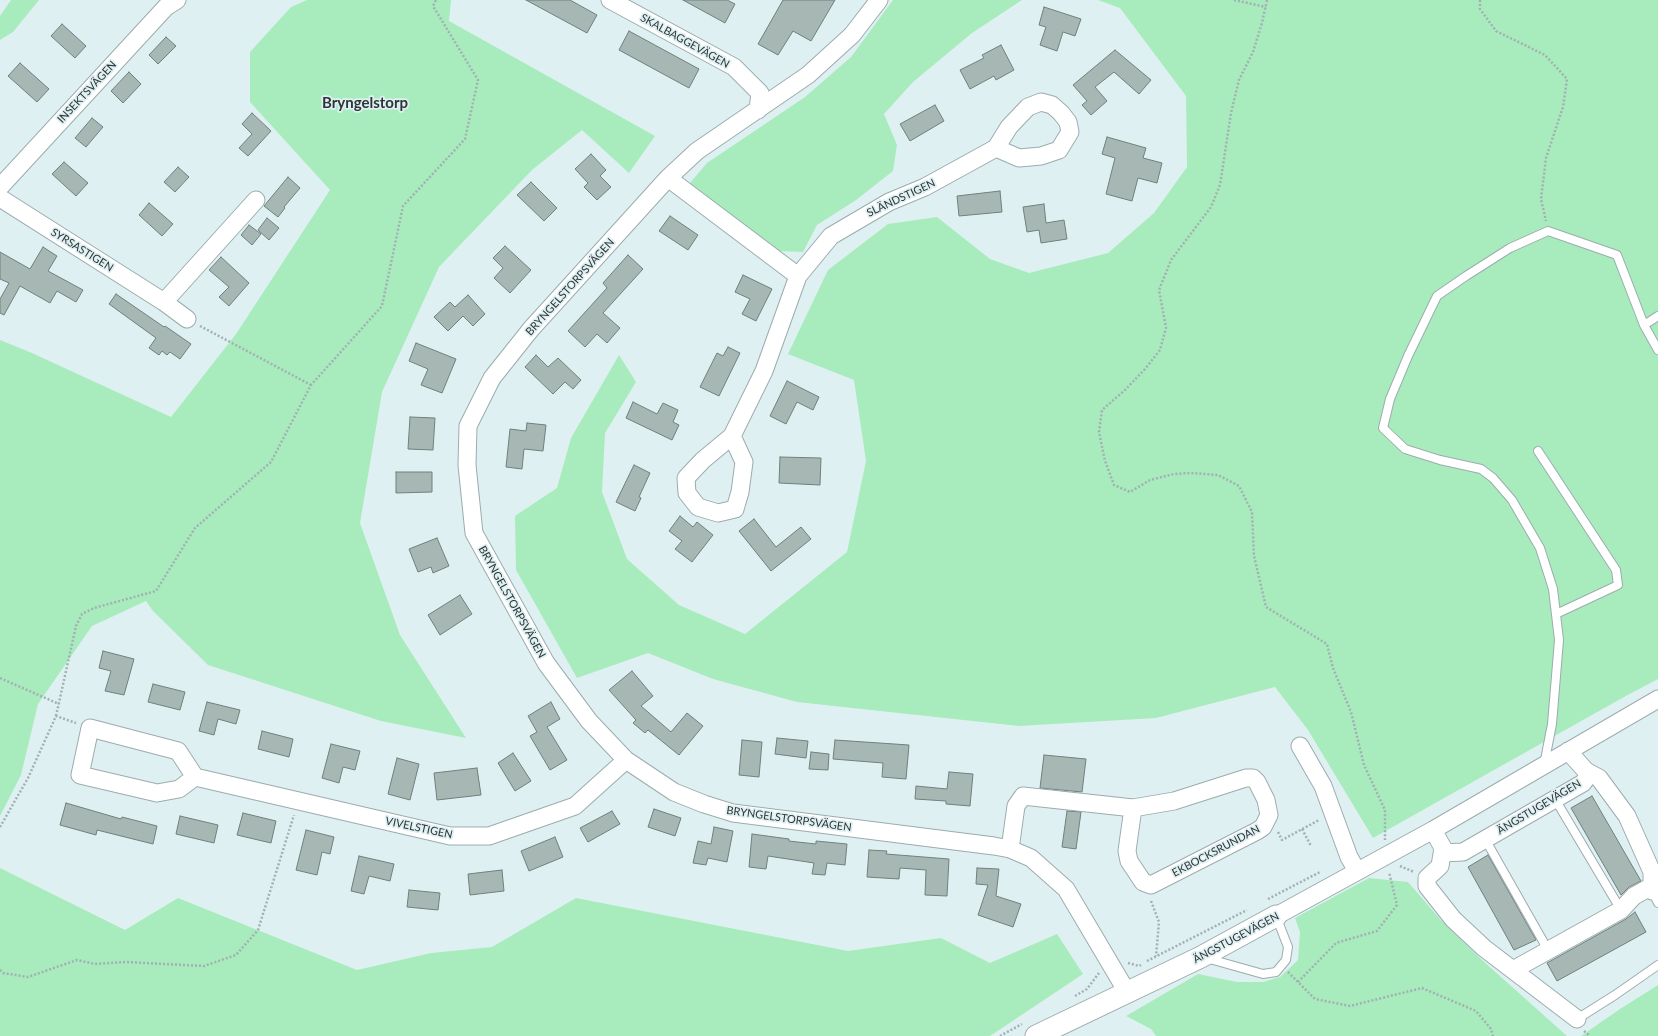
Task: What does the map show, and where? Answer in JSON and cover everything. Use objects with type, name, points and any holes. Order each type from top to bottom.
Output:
[{"type":"street","name":"INSEKTSVÄGEN","points":[[0,187],[166,6],[177,0]]},
{"type":"street","name":"SKALBAGGEVÄGEN","points":[[610,0],[734,67],[760,93],[758,110]]},
{"type":"street","name":"BRYNGELSTORPSVÄGEN","points":[[880,0],[852,35],[808,75],[697,151],[668,178],[531,329],[492,378],[468,426],[467,465],[474,533],[546,663],[589,721],[626,760],[674,792],[704,804],[733,813],[1010,849],[1031,858],[1066,889],[1127,992]]},
{"type":"street","name":"SLÄNDSTIGEN","points":[[732,436],[764,372],[798,276],[831,236],[889,202],[925,187],[996,148]]},
{"type":"street","points":[[668,178],[798,276]]},
{"type":"street","name":"SYRSASTIGEN","points":[[0,198],[164,302],[187,319]]},
{"type":"street","points":[[164,302],[256,200]]},
{"type":"street","name":"ÄNGSTUGEVÄGEN","points":[[1031,1029],[1127,992],[1201,957],[1271,908],[1386,859],[1432,830],[1658,699]]},
{"type":"street","points":[[90,728],[178,751],[195,777],[179,790],[157,793],[80,775],[90,728]]},
{"type":"street","points":[[1300,746],[1322,786],[1349,857],[1357,871]]},
{"type":"street","name":"ÄNGSTUGEVÄGEN","points":[[1513,970],[1621,910],[1634,896],[1654,893],[1652,872],[1627,816],[1599,778],[1586,771],[1575,761],[1568,751]]},
{"type":"street","name":"VIVELSTIGEN","points":[[195,777],[450,836],[489,836],[575,806],[626,760]]},
{"type":"street","name":"ÄNGSTUGEVÄGEN","points":[[1442,853],[1463,852],[1583,783],[1590,773]]},
{"type":"street","name":"EKBOCKSRUNDAN","points":[[1010,849],[1016,806],[1023,796],[1133,808],[1174,800],[1246,778],[1253,778],[1257,782],[1266,800],[1269,815],[1263,828],[1151,885],[1146,883]]},
{"type":"street","points":[[1133,808],[1127,851],[1129,861],[1143,882],[1146,883]]},
{"type":"street","points":[[1432,830],[1443,848],[1440,866],[1427,878],[1427,886],[1453,919],[1484,948],[1577,1019]]},
{"type":"lane","points":[[1544,765],[1552,724],[1559,640],[1553,589],[1540,548],[1512,500],[1493,478],[1481,469],[1440,460],[1406,449],[1383,428],[1390,399],[1408,356],[1437,296],[1510,248],[1548,231],[1617,255],[1644,325],[1658,350]]},
{"type":"lane","points":[[1644,325],[1658,316]]},
{"type":"lane","points":[[1538,451],[1616,570],[1618,585],[1556,614]]},
{"type":"lane","points":[[1555,799],[1621,910]]},
{"type":"lane","points":[[1485,839],[1548,950]]},
{"type":"lane","points":[[1201,957],[1263,974],[1276,972],[1286,960],[1288,947],[1271,908]]},
{"type":"lane","points":[[1577,1019],[1658,965]]},
{"type":"path","points":[[0,827],[28,778],[56,716],[76,626],[82,614],[94,608],[156,591],[195,528],[271,462],[311,384],[382,306],[403,206],[465,139],[478,80],[433,6],[436,0]]},
{"type":"path","points":[[1234,0],[1266,7]]},
{"type":"path","points":[[1268,0],[1253,52],[1239,80],[1226,139],[1220,185],[1211,207],[1171,260],[1159,290],[1166,328],[1160,350],[1145,369],[1125,390],[1102,410],[1098,432],[1114,485],[1130,492],[1150,480],[1174,474],[1191,473],[1218,475],[1239,486],[1252,512],[1254,556],[1266,607],[1327,644],[1333,668],[1351,712],[1364,765],[1385,810],[1386,859],[1397,905],[1377,931],[1336,943],[1298,982]]},
{"type":"path","points":[[1480,0],[1480,8],[1496,32],[1545,55],[1567,79],[1563,107],[1546,158],[1541,200],[1548,231]]},
{"type":"path","points":[[187,319],[311,384]]},
{"type":"path","points":[[0,678],[59,704]]},
{"type":"path","points":[[56,716],[90,728]]},
{"type":"path","points":[[0,970],[3,973],[28,977],[77,960],[95,964],[126,962],[204,966],[236,955],[258,930],[299,801]]},
{"type":"path","points":[[1269,815],[1282,840],[1332,813]]},
{"type":"path","points":[[1302,829],[1311,846]]},
{"type":"path","points":[[1386,859],[1389,862],[1427,878]]},
{"type":"path","points":[[1271,908],[1321,871]]},
{"type":"path","points":[[1146,883],[1146,892],[1159,922],[1156,957]]},
{"type":"path","points":[[1074,996],[1088,989],[1098,973],[1122,961],[1139,966],[1252,907]]},
{"type":"path","points":[[1281,965],[1315,999],[1350,1006],[1422,988],[1476,1011],[1491,1029],[1493,1036]]},
{"type":"path","points":[[1000,1036],[1031,1029]]},
{"type":"green space","points":[[11,0],[39,0],[13,32],[0,40],[0,16]]},
{"type":"green space","points":[[307,0],[451,0],[449,21],[655,136],[629,173],[582,130],[532,170],[439,267],[382,392],[360,523],[400,635],[466,738],[381,721],[208,665],[153,611],[146,601],[92,626],[38,704],[21,775],[0,816],[0,340],[32,353],[171,417],[236,334],[330,190],[250,102],[250,52],[291,7]]},
{"type":"green space","points":[[893,0],[1022,0],[972,33],[913,82],[884,114],[897,145],[893,171],[856,200],[817,225],[803,252],[779,251],[710,204],[690,183],[707,163],[805,97],[851,57]]},
{"type":"green space","points":[[1098,0],[1658,0],[1658,679],[1373,838],[1308,730],[1275,687],[1156,718],[1019,726],[797,702],[713,679],[648,653],[577,678],[516,570],[515,516],[557,488],[571,438],[619,355],[636,382],[605,433],[602,492],[627,559],[679,605],[745,634],[847,552],[866,461],[854,380],[788,354],[828,270],[888,224],[937,217],[990,259],[1029,273],[1108,253],[1154,213],[1187,167],[1186,96],[1120,8]]},
{"type":"green space","points":[[0,868],[125,930],[178,898],[357,970],[431,953],[492,947],[576,898],[848,951],[941,938],[990,963],[1057,934],[1083,974],[990,1036],[0,1036]]},
{"type":"green space","points":[[1369,878],[1408,882],[1440,919],[1482,960],[1567,1036],[1156,1036],[1151,1029],[1126,1016],[1198,974],[1237,982],[1263,982],[1280,977],[1298,960],[1300,932],[1295,918]]},
{"type":"green space","points":[[1658,985],[1658,1036],[1581,1036],[1620,1009]]},
{"type":"building","points":[[526,0],[570,0],[597,15],[587,33]]},
{"type":"building","points":[[683,0],[727,0],[735,4],[725,23]]},
{"type":"building","points":[[783,0],[835,0],[811,41],[793,31],[778,55],[758,44]]},
{"type":"building","points":[[1044,7],[1081,19],[1075,36],[1063,32],[1057,51],[1040,45],[1046,27],[1039,25]]},
{"type":"building","points":[[62,24],[86,46],[75,58],[51,36]]},
{"type":"building","points":[[629,31],[699,69],[689,88],[619,50]]},
{"type":"building","points":[[166,37],[176,46],[158,64],[149,55]]},
{"type":"building","points":[[1001,45],[1014,70],[996,80],[994,76],[970,89],[960,70],[984,58],[982,55]]},
{"type":"building","points":[[1115,50],[1151,80],[1139,94],[1114,72],[1095,87],[1107,101],[1091,115],[1082,105],[1087,101],[1073,85]]},
{"type":"building","points":[[20,63],[49,89],[37,102],[8,76]]},
{"type":"building","points":[[129,72],[141,84],[123,103],[111,91]]},
{"type":"building","points":[[935,105],[944,121],[910,141],[900,124]]},
{"type":"building","points":[[252,113],[271,131],[248,156],[239,148],[252,134],[242,124]]},
{"type":"building","points":[[92,118],[103,127],[86,147],[75,138]]},
{"type":"building","points":[[1107,137],[1146,148],[1143,158],[1162,163],[1157,183],[1138,178],[1132,201],[1106,194],[1115,158],[1102,154]]},
{"type":"building","points":[[591,154],[606,170],[600,176],[611,187],[597,200],[584,187],[588,183],[575,169]]},
{"type":"building","points":[[64,162],[88,183],[76,196],[52,174]]},
{"type":"building","points":[[178,167],[189,177],[175,192],[164,182]]},
{"type":"building","points":[[288,177],[300,188],[284,207],[285,208],[278,217],[264,206]]},
{"type":"building","points":[[531,182],[557,208],[544,221],[517,195]]},
{"type":"building","points":[[1000,191],[1002,212],[959,216],[957,196]]},
{"type":"building","points":[[149,203],[173,224],[162,236],[139,215]]},
{"type":"building","points":[[1044,204],[1046,223],[1064,220],[1067,239],[1041,243],[1039,230],[1027,232],[1023,207]]},
{"type":"building","points":[[670,216],[698,235],[688,250],[659,231]]},
{"type":"building","points":[[267,218],[279,228],[269,240],[258,230]]},
{"type":"building","points":[[249,225],[261,234],[252,245],[241,235]]},
{"type":"building","points":[[505,246],[531,270],[510,293],[494,278],[503,268],[493,258]]},
{"type":"building","points":[[43,247],[57,256],[48,271],[83,290],[76,302],[57,291],[50,303],[20,286],[4,315],[0,313],[0,299],[9,283],[0,279],[0,252],[30,269]]},
{"type":"building","points":[[628,255],[643,269],[603,313],[620,328],[607,343],[597,334],[585,347],[568,331],[607,288],[603,283]]},
{"type":"building","points":[[221,257],[249,283],[229,306],[219,297],[229,287],[209,270]]},
{"type":"building","points":[[743,275],[772,289],[756,321],[742,314],[750,299],[735,292]]},
{"type":"building","points":[[116,294],[191,344],[180,359],[170,352],[167,355],[162,351],[159,355],[149,348],[156,338],[109,304]]},
{"type":"building","points":[[468,295],[485,314],[473,326],[463,316],[448,331],[434,317],[450,302],[455,307]]},
{"type":"building","points":[[416,343],[456,359],[442,393],[421,385],[428,369],[409,361]]},
{"type":"building","points":[[728,347],[740,353],[719,396],[700,387],[717,353],[723,356]]},
{"type":"building","points":[[536,355],[548,367],[558,358],[581,380],[573,389],[565,382],[553,394],[525,367]]},
{"type":"building","points":[[787,381],[819,397],[813,410],[797,402],[786,424],[770,416]]},
{"type":"building","points":[[633,402],[657,414],[663,403],[678,410],[673,422],[679,425],[672,440],[626,418]]},
{"type":"building","points":[[410,417],[435,418],[433,450],[408,449]]},
{"type":"building","points":[[527,423],[546,425],[543,451],[524,449],[522,469],[506,467],[510,429],[526,431]]},
{"type":"building","points":[[780,457],[821,458],[820,485],[779,483]]},
{"type":"building","points":[[634,465],[650,473],[639,497],[641,498],[635,511],[616,502]]},
{"type":"building","points":[[396,472],[432,472],[432,492],[396,493]]},
{"type":"building","points":[[680,516],[693,527],[697,522],[713,535],[692,562],[675,549],[682,541],[669,531]]},
{"type":"building","points":[[754,519],[776,547],[801,527],[811,539],[771,571],[739,531]]},
{"type":"building","points":[[437,538],[449,566],[433,573],[431,567],[418,572],[409,549]]},
{"type":"building","points":[[460,595],[472,614],[440,635],[428,615]]},
{"type":"building","points":[[103,651],[134,659],[124,695],[105,691],[111,671],[99,668]]},
{"type":"building","points":[[632,671],[653,696],[641,706],[671,732],[687,713],[703,726],[679,755],[648,730],[645,733],[633,723],[636,720],[609,690]]},
{"type":"building","points":[[153,684],[185,692],[180,710],[148,702]]},
{"type":"building","points":[[207,702],[240,710],[236,724],[218,719],[214,735],[199,731]]},
{"type":"building","points":[[551,702],[560,719],[547,727],[567,760],[550,770],[530,736],[537,732],[528,716]]},
{"type":"building","points":[[262,731],[293,739],[289,757],[258,749]]},
{"type":"building","points":[[777,738],[808,741],[806,758],[775,754]]},
{"type":"building","points":[[742,740],[762,742],[759,777],[739,775]]},
{"type":"building","points":[[835,740],[909,745],[906,779],[882,777],[883,763],[833,759]]},
{"type":"building","points":[[331,744],[360,751],[355,770],[343,767],[339,783],[322,778]]},
{"type":"building","points":[[811,752],[829,754],[828,770],[809,769]]},
{"type":"building","points":[[513,753],[531,781],[515,791],[498,763]]},
{"type":"building","points":[[1044,755],[1086,759],[1082,792],[1040,788]]},
{"type":"building","points":[[397,758],[419,764],[410,800],[388,794]]},
{"type":"building","points":[[477,768],[481,795],[437,800],[434,773]]},
{"type":"building","points":[[949,772],[973,774],[970,806],[946,804],[946,801],[915,799],[916,786],[947,789]]},
{"type":"building","points":[[1592,796],[1641,881],[1629,887],[1621,895],[1571,808]]},
{"type":"building","points":[[66,803],[121,819],[122,817],[157,826],[153,844],[97,830],[96,835],[60,825]]},
{"type":"building","points":[[654,809],[681,818],[675,836],[648,827]]},
{"type":"building","points":[[612,811],[620,824],[588,842],[580,828]]},
{"type":"building","points":[[1067,811],[1081,812],[1076,849],[1062,847]]},
{"type":"building","points":[[243,813],[276,821],[271,843],[237,835]]},
{"type":"building","points":[[180,816],[218,825],[214,843],[176,834]]},
{"type":"building","points":[[714,827],[733,831],[727,862],[708,858],[706,865],[693,863],[698,841],[711,844]]},
{"type":"building","points":[[306,830],[334,837],[330,854],[322,852],[317,875],[296,870]]},
{"type":"building","points":[[752,834],[789,839],[789,841],[816,844],[816,841],[847,844],[845,865],[827,863],[825,875],[812,874],[814,863],[768,856],[766,869],[749,867]]},
{"type":"building","points":[[555,837],[563,857],[529,871],[521,851]]},
{"type":"building","points":[[869,850],[887,851],[886,854],[949,859],[947,896],[925,895],[926,870],[900,868],[899,879],[867,877]]},
{"type":"building","points":[[1488,855],[1536,940],[1514,950],[1468,867]]},
{"type":"building","points":[[359,856],[394,864],[390,881],[369,876],[364,894],[351,891]]},
{"type":"building","points":[[977,868],[999,869],[996,896],[1021,904],[1013,927],[978,915],[988,885],[976,884]]},
{"type":"building","points":[[502,870],[504,891],[470,895],[468,874]]},
{"type":"building","points":[[409,890],[440,893],[438,910],[407,907]]},
{"type":"building","points":[[1635,912],[1646,932],[1557,981],[1547,963],[1626,919]]},
{"type":"district","name":"Bryngelstorp","points":[[365,103]]}]
